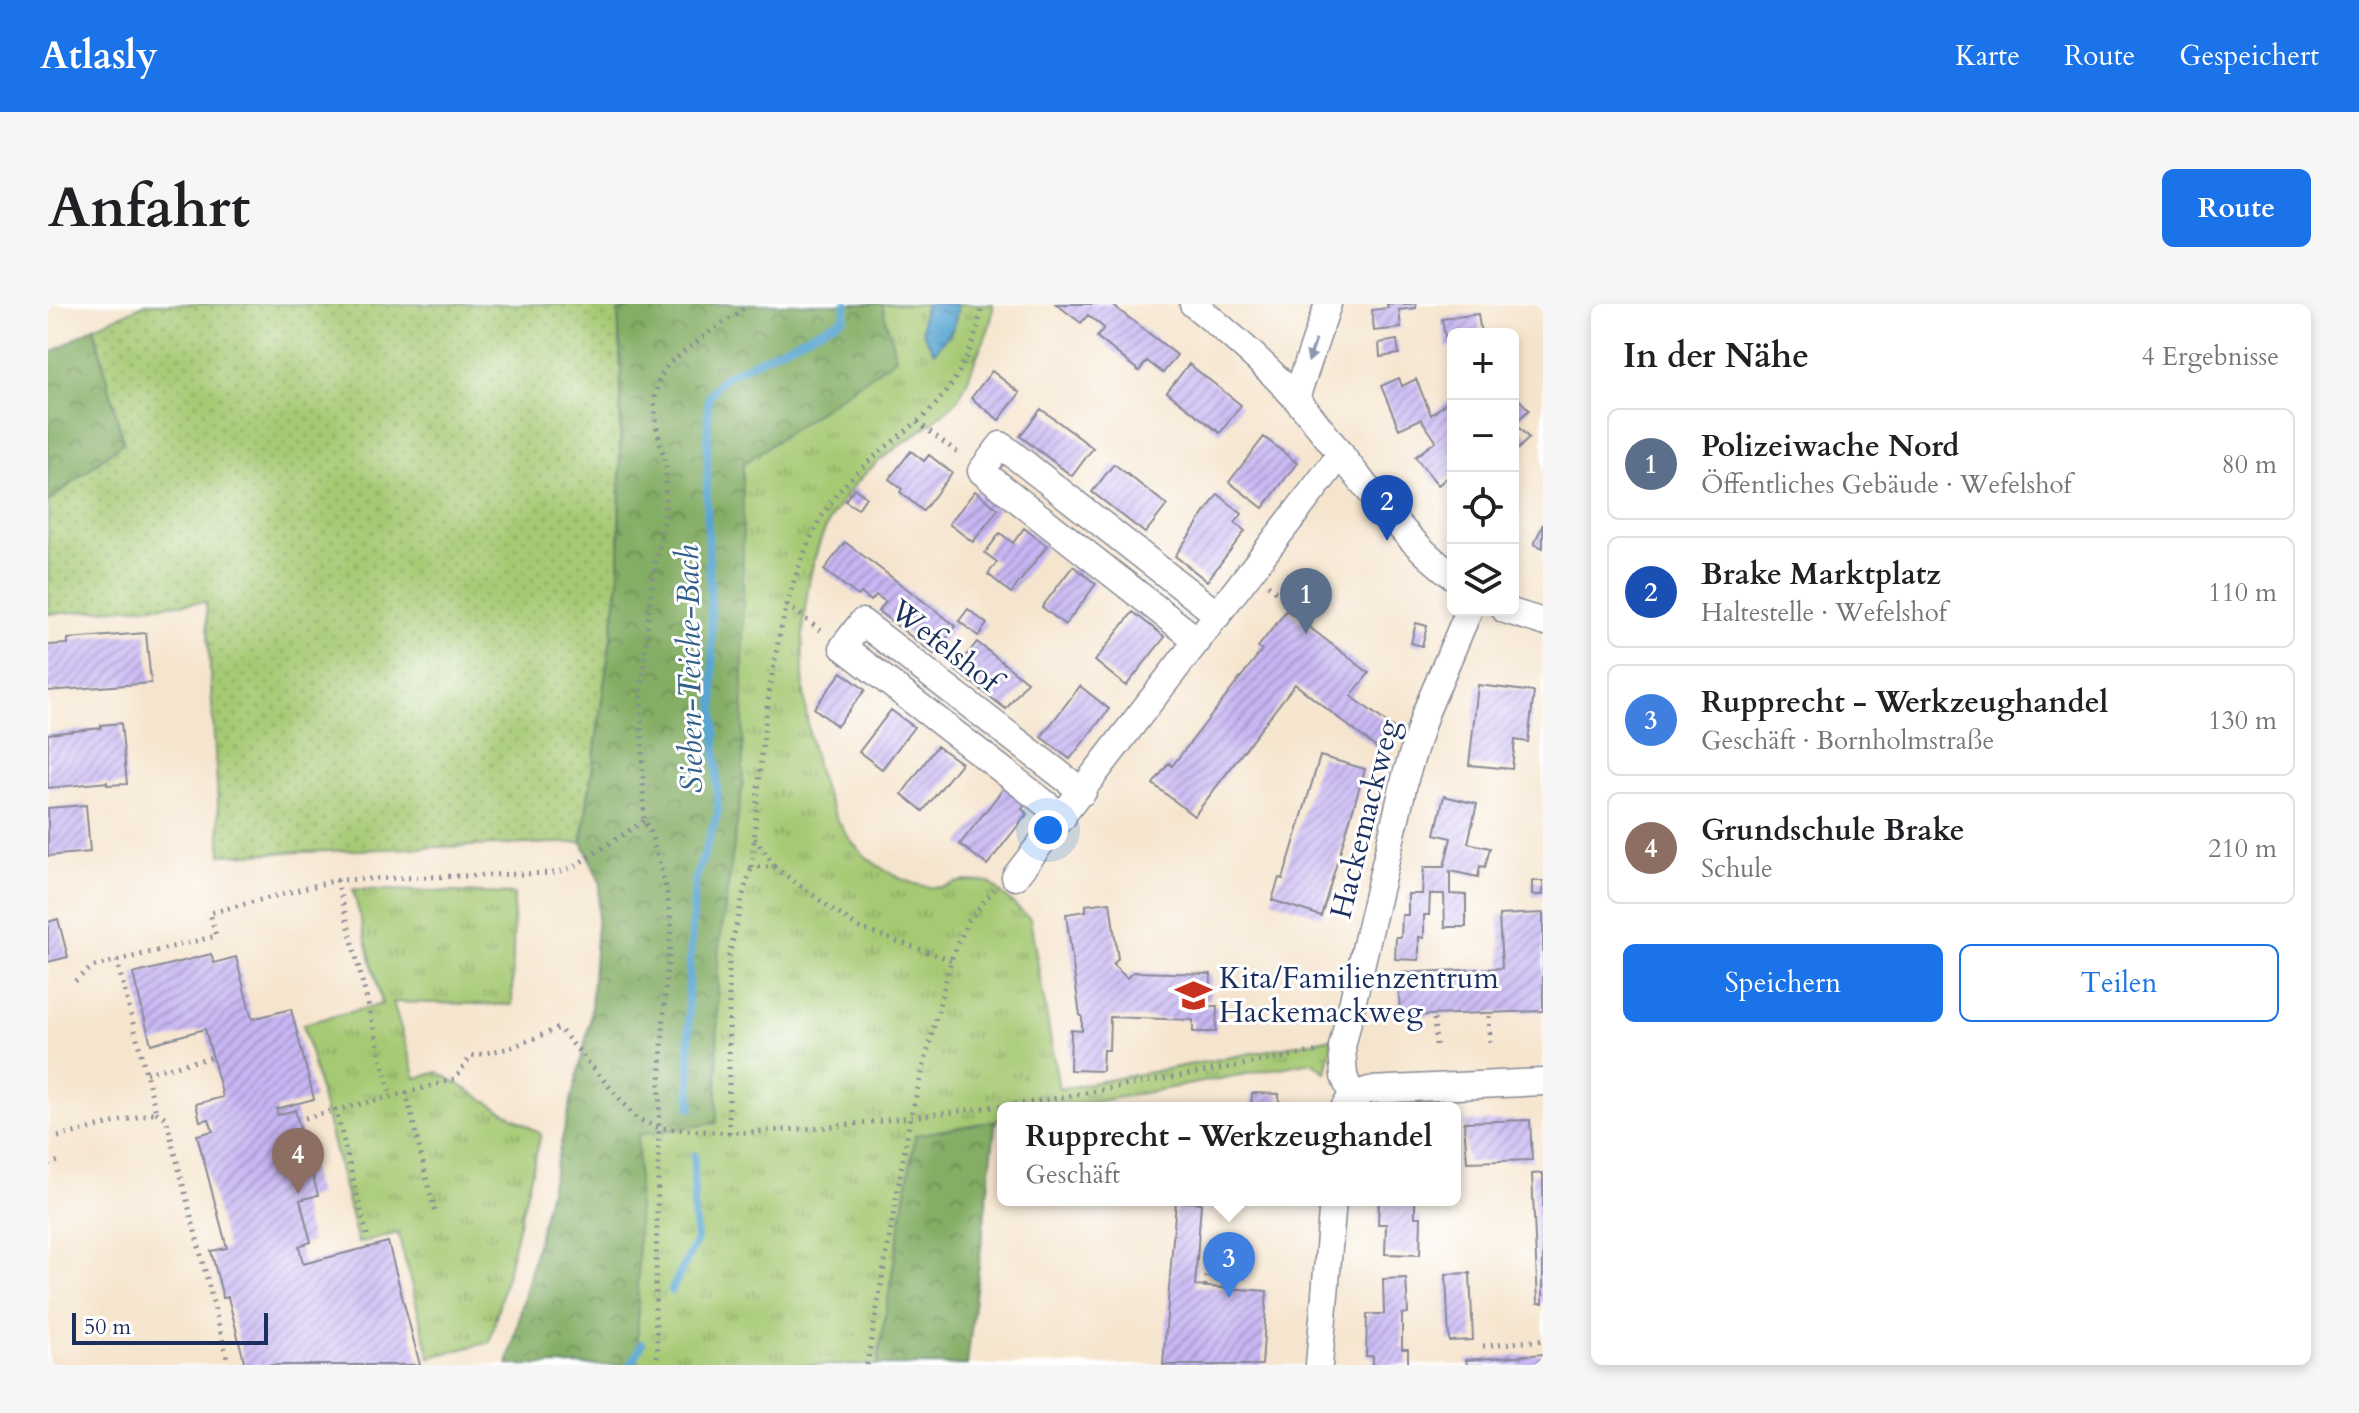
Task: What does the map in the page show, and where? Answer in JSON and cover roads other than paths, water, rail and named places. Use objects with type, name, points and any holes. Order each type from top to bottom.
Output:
[{"type":"street","points":[[1193,304],[1296,398],[1415,542],[1447,571]]},
{"type":"street","points":[[1296,398],[1328,304]]},
{"type":"street","points":[[1198,641],[981,471],[1001,445],[1218,615]]},
{"type":"street","points":[[1015,877],[1341,454]]},
{"type":"street","points":[[1519,614],[1543,622]]},
{"type":"street","name":"Hackemackweg","points":[[1348,1102],[1342,1047],[1406,775],[1425,714],[1466,616]]},
{"type":"street","name":"Wefelshof","points":[[1063,817],[843,647],[862,622],[1083,792]]},
{"type":"street","points":[[1348,1102],[1369,1090],[1543,1082]]},
{"type":"street","points":[[1319,1365],[1332,1206]]},
{"type":"water","points":[[926,304],[958,304],[954,327],[935,352],[923,330]]},
{"type":"waterway","name":"Sieben-Teiche-Bach","points":[[691,1108],[688,994],[695,881],[718,812],[707,500],[708,399],[726,376],[844,318],[846,304]]},
{"type":"waterway","name":"Sieben-Teiche-Bach","points":[[671,1291],[697,1240],[694,1155]]},
{"type":"waterway","name":"Sieben-Teiche-Bach","points":[[631,1365],[642,1344]]},
{"type":"place","name":"Brake Marktplatz","points":[[1387,541]]},
{"type":"place","name":"Polizeiwache Nord","points":[[1306,634]]},
{"type":"place","name":"Kita/Familienzentrum Hackemackweg","points":[[1193,995]]},
{"type":"place","name":"Grundschule Brake","points":[[298,1194]]},
{"type":"place","name":"Rupprecht - Werkzeughandel","points":[[1229,1298]]}]
